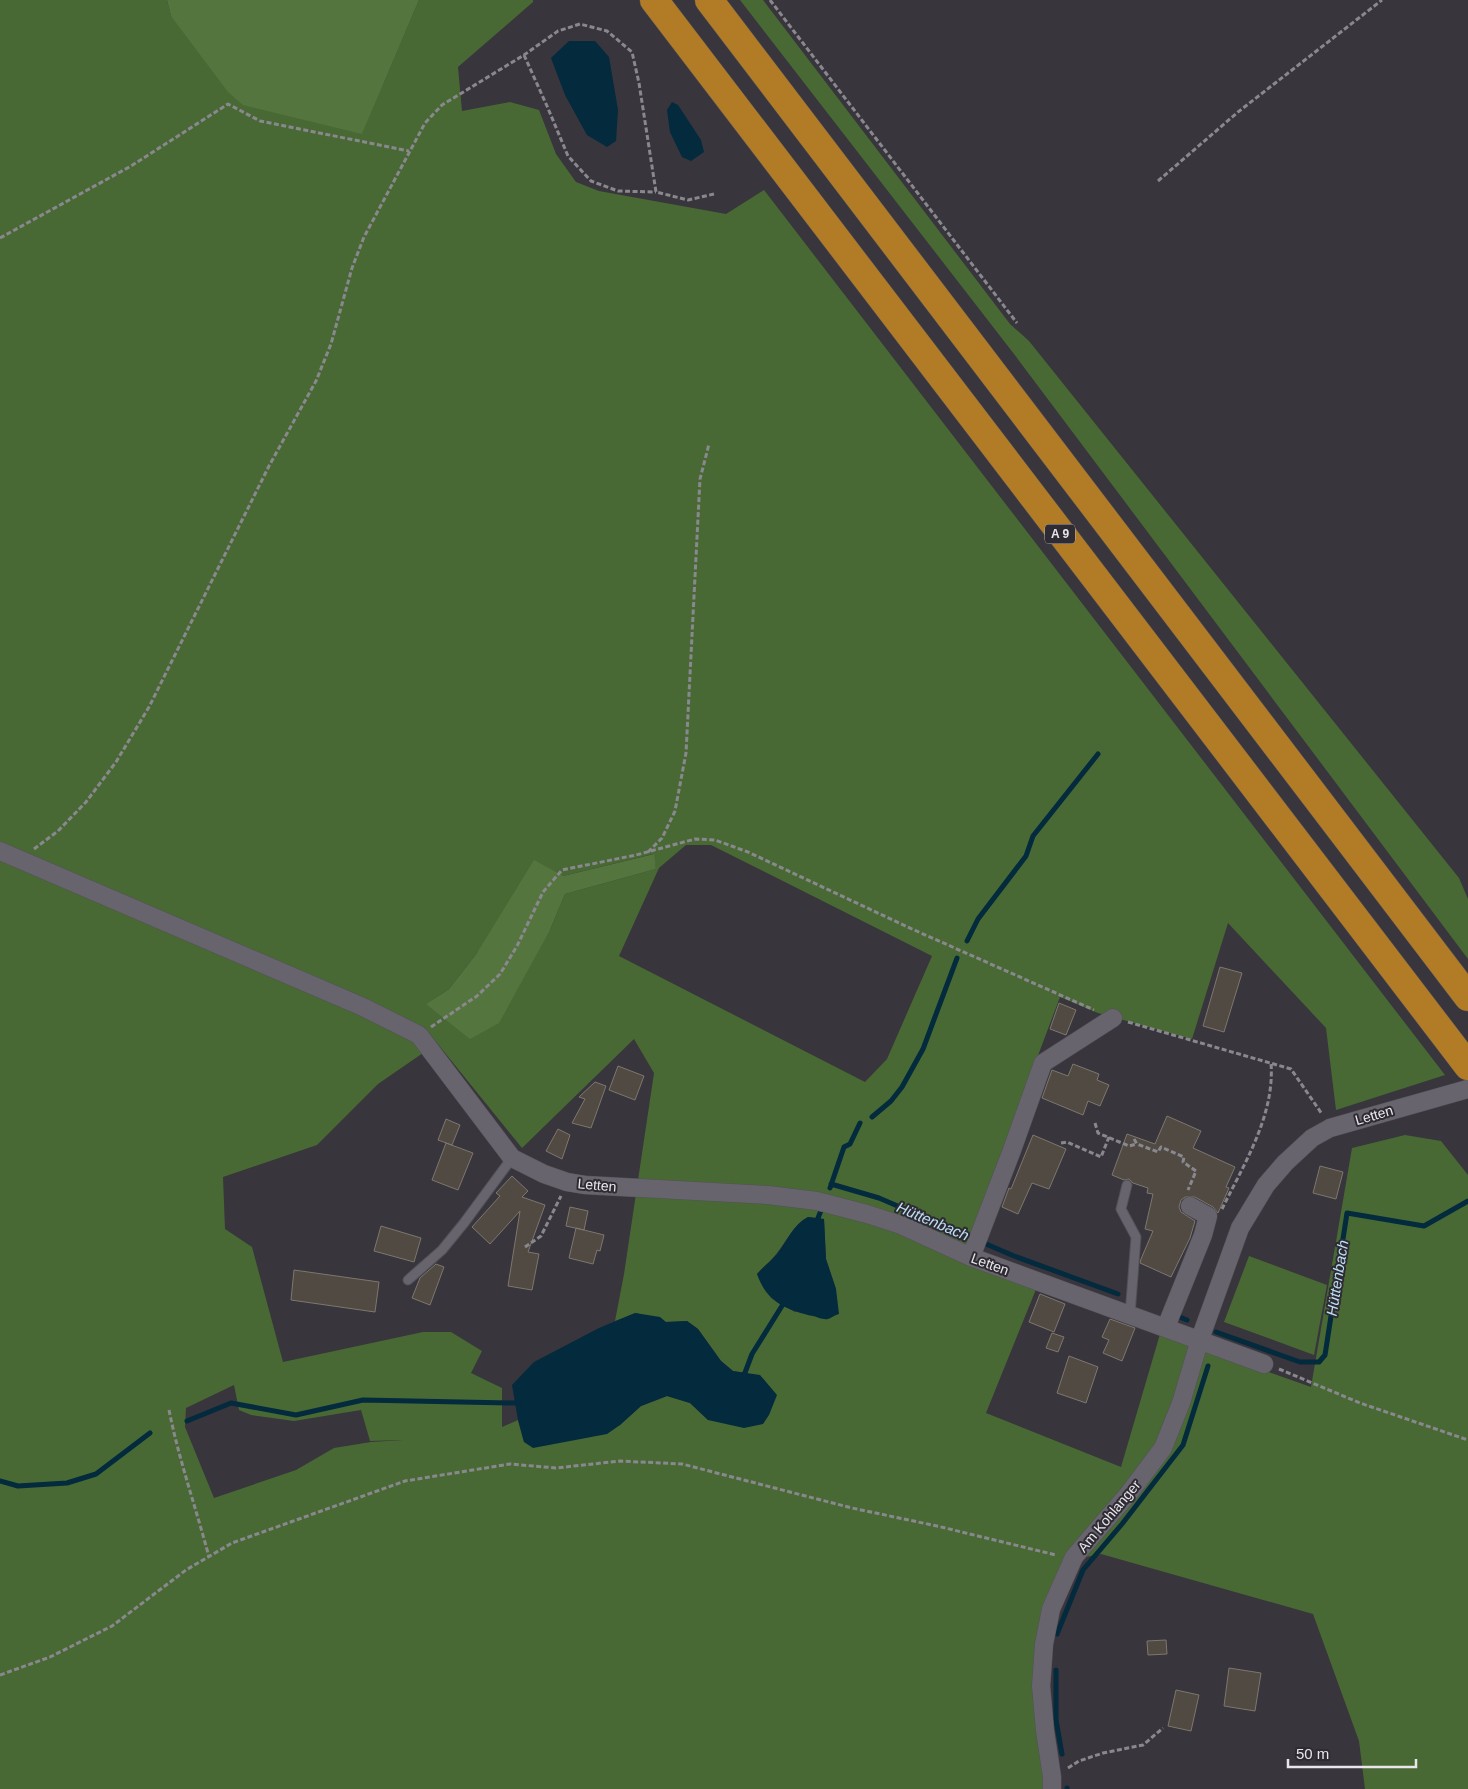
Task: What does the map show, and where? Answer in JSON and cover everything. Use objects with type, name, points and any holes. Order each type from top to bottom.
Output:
[{"type":"highway","name":"A 9","points":[[654,0],[1468,1066]]},
{"type":"highway","points":[[709,0],[1468,996]]},
{"type":"street","name":"Letten","points":[[0,851],[362,1007],[419,1035],[512,1158],[544,1174],[568,1182],[585,1185],[768,1194],[817,1201],[901,1225],[971,1257],[1200,1339],[1240,1228],[1266,1185],[1299,1149],[1312,1138],[1330,1128],[1468,1089]]},
{"type":"street","points":[[971,1257],[1012,1150],[1042,1063],[1113,1018]]},
{"type":"street","points":[[1166,1327],[1203,1235],[1208,1216],[1190,1206]]},
{"type":"street","points":[[1200,1339],[1264,1364]]},
{"type":"street","name":"Am Kohlanger","points":[[1052,1783],[1040,1686],[1044,1644],[1051,1609],[1074,1558],[1130,1492],[1163,1448],[1181,1403],[1200,1339]]},
{"type":"lane","points":[[408,1280],[442,1250],[512,1158]]},
{"type":"lane","points":[[1127,1185],[1121,1209],[1136,1237],[1130,1315]]},
{"type":"path","points":[[770,0],[1017,323]]},
{"type":"path","points":[[1158,181],[1238,112],[1382,0]]},
{"type":"path","points":[[20,860],[58,831],[86,802],[116,762],[150,707],[269,466],[316,381],[331,344],[352,268],[364,237],[424,123],[442,105],[524,55],[558,31],[580,24],[607,31],[632,52],[640,83],[656,192]]},
{"type":"path","points":[[524,55],[548,106],[568,156],[591,181],[618,191],[656,192],[688,200],[714,194]]},
{"type":"path","points":[[0,238],[131,166],[228,104],[260,121],[409,152]]},
{"type":"path","points":[[648,852],[662,838],[675,811],[686,753],[700,479],[709,444]]},
{"type":"path","points":[[419,1035],[477,996],[500,974],[517,946],[543,892],[562,870],[648,852],[695,839],[715,840],[748,852],[912,929],[1113,1018],[1291,1069],[1330,1128]]},
{"type":"path","points":[[1203,1235],[1220,1214],[1259,1132],[1269,1100],[1272,1080],[1271,1063]]},
{"type":"path","points":[[1095,1123],[1098,1133],[1129,1146],[1137,1144],[1158,1152],[1161,1147],[1184,1157],[1183,1162],[1196,1171],[1182,1204],[1190,1206]]},
{"type":"path","points":[[1061,1143],[1067,1142],[1101,1157],[1109,1137]]},
{"type":"path","points":[[1134,1139],[1137,1144]]},
{"type":"path","points":[[525,1247],[541,1236],[568,1182]]},
{"type":"path","points":[[1264,1364],[1360,1403],[1468,1440]]},
{"type":"path","points":[[169,1410],[177,1448],[208,1557]]},
{"type":"path","points":[[0,1674],[50,1657],[112,1626],[186,1570],[232,1543],[405,1481],[510,1464],[556,1468],[620,1461],[682,1464],[852,1508],[1074,1558]]},
{"type":"path","points":[[1052,1783],[1079,1761],[1103,1753],[1143,1745],[1163,1728]]},
{"type":"green space","points":[[0,0],[167,0],[171,16],[362,133],[419,0],[533,0],[458,67],[462,111],[510,102],[539,110],[556,154],[576,182],[599,191],[726,214],[764,190],[1445,1075],[1336,1110],[1326,1028],[1228,923],[1192,1039],[1098,1013],[1060,997],[966,1247],[1041,1277],[986,1413],[1121,1467],[1160,1334],[1311,1387],[1352,1148],[1405,1135],[1441,1141],[1468,1175],[1468,1789],[1365,1789],[1359,1741],[1313,1614],[1101,1554],[1066,1561],[1048,1602],[1046,1789],[0,1789]],"holes":[[[686,845],[711,845],[932,956],[887,1059],[865,1082],[619,956],[659,868]],[[653,854],[656,869],[565,894],[550,930],[426,1004],[449,989],[477,953],[563,876]],[[424,1027],[522,1148],[634,1039],[654,1073],[624,1274],[615,1321],[636,1313],[666,1322],[687,1321],[698,1329],[721,1361],[733,1371],[746,1373],[708,1420],[690,1403],[667,1396],[641,1406],[620,1425],[524,1442],[518,1420],[502,1427],[502,1388],[471,1373],[482,1351],[451,1332],[423,1332],[283,1362],[252,1247],[225,1229],[223,1177],[317,1145],[378,1084],[423,1053]],[[808,1217],[824,1219],[826,1259],[836,1289],[795,1312],[771,1298],[757,1274],[775,1256],[798,1224]],[[234,1385],[239,1410],[251,1415],[294,1421],[361,1410],[370,1441],[403,1440],[371,1442],[334,1448],[296,1470],[214,1498],[185,1427],[186,1408]]]},
{"type":"green space","points":[[167,0],[419,0],[362,134],[243,105],[228,92],[171,16]]},
{"type":"green space","points":[[740,0],[763,0],[1010,324],[1029,341],[1459,878],[1468,899],[1468,959],[1014,354]]},
{"type":"green space","points":[[654,854],[656,869],[565,894],[550,930],[499,1023],[470,1039],[426,1004],[449,989],[477,953],[534,860],[563,876]]},
{"type":"green space","points":[[1249,1256],[1327,1285],[1314,1355],[1224,1322]]},
{"type":"water","points":[[569,41],[595,41],[609,57],[618,110],[616,141],[607,147],[587,135],[565,95],[551,58]]},
{"type":"water","points":[[672,102],[678,105],[701,140],[704,152],[691,161],[682,157],[670,132],[667,110]]},
{"type":"water","points":[[808,1217],[824,1219],[826,1259],[836,1289],[839,1314],[828,1319],[794,1311],[778,1303],[766,1291],[757,1274],[777,1254],[794,1229]]},
{"type":"water","points":[[635,1313],[660,1317],[666,1322],[687,1321],[698,1329],[721,1361],[733,1371],[760,1375],[777,1395],[763,1424],[744,1428],[708,1420],[690,1403],[667,1396],[641,1406],[607,1434],[533,1448],[524,1442],[512,1385],[534,1362],[599,1328]]},
{"type":"building","points":[[1220,967],[1242,973],[1224,1032],[1203,1026]]},
{"type":"building","points":[[1059,1003],[1076,1010],[1066,1035],[1050,1029]]},
{"type":"building","points":[[1073,1064],[1099,1074],[1097,1080],[1109,1085],[1100,1106],[1088,1101],[1083,1115],[1042,1098],[1052,1070],[1068,1076]]},
{"type":"building","points":[[618,1066],[644,1076],[635,1100],[609,1090]]},
{"type":"building","points":[[595,1082],[606,1086],[591,1128],[572,1123],[585,1099],[579,1097]]},
{"type":"building","points":[[1167,1116],[1201,1131],[1193,1148],[1235,1167],[1226,1187],[1229,1188],[1218,1213],[1213,1207],[1195,1197],[1185,1197],[1181,1200],[1179,1207],[1181,1212],[1195,1221],[1190,1238],[1171,1277],[1140,1263],[1153,1231],[1145,1229],[1153,1194],[1147,1193],[1148,1188],[1133,1183],[1129,1179],[1124,1180],[1112,1175],[1127,1134],[1155,1144]]},
{"type":"building","points":[[446,1119],[460,1125],[452,1145],[438,1140]]},
{"type":"building","points":[[558,1129],[570,1135],[562,1159],[546,1151]]},
{"type":"building","points":[[1033,1135],[1066,1149],[1049,1189],[1032,1183],[1018,1214],[1002,1207]]},
{"type":"building","points":[[446,1143],[473,1153],[458,1190],[432,1180]]},
{"type":"building","points":[[1320,1166],[1343,1172],[1336,1199],[1313,1193]]},
{"type":"building","points":[[512,1176],[528,1191],[522,1197],[545,1205],[528,1252],[539,1254],[532,1290],[508,1286],[520,1211],[490,1244],[472,1227],[500,1196],[496,1193]]},
{"type":"building","points":[[570,1207],[588,1211],[584,1230],[566,1226]]},
{"type":"building","points":[[381,1226],[421,1238],[414,1262],[374,1251]]},
{"type":"building","points":[[576,1228],[604,1235],[600,1251],[597,1250],[593,1264],[569,1258]]},
{"type":"building","points":[[436,1264],[444,1267],[430,1305],[412,1298],[420,1278]]},
{"type":"building","points":[[294,1270],[379,1282],[375,1312],[291,1300]]},
{"type":"building","points":[[1040,1294],[1065,1304],[1054,1332],[1029,1322]]},
{"type":"building","points":[[1110,1319],[1135,1328],[1122,1361],[1103,1353],[1109,1340],[1102,1337]]},
{"type":"building","points":[[1052,1333],[1064,1337],[1058,1352],[1046,1348]]},
{"type":"building","points":[[1069,1356],[1098,1367],[1086,1403],[1057,1393]]},
{"type":"building","points":[[1166,1640],[1167,1654],[1148,1655],[1147,1641]]},
{"type":"building","points":[[1229,1668],[1261,1673],[1255,1711],[1224,1706]]},
{"type":"building","points":[[1176,1690],[1199,1695],[1191,1731],[1168,1726]]},
{"type":"waterway","points":[[967,941],[978,919],[1026,856],[1033,836],[1098,754]]},
{"type":"waterway","points":[[872,1117],[891,1101],[902,1087],[923,1049],[957,958]]},
{"type":"waterway","points":[[830,1188],[844,1147],[850,1144],[860,1123]]},
{"type":"waterway","name":"Hüttenbach","points":[[831,1184],[879,1198],[1014,1256],[1118,1294]]},
{"type":"waterway","name":"Hüttenbach","points":[[1216,1332],[1300,1362],[1319,1362],[1325,1355],[1347,1213],[1424,1226],[1468,1201]]},
{"type":"waterway","points":[[816,1223],[822,1208]]},
{"type":"waterway","points":[[743,1378],[752,1354],[785,1301]]},
{"type":"waterway","name":"Hüttenbach","points":[[1177,1316],[1187,1320]]},
{"type":"waterway","points":[[1057,1634],[1083,1570],[1122,1524],[1183,1445],[1208,1366]]},
{"type":"waterway","points":[[187,1421],[231,1403],[296,1415],[363,1400],[520,1402]]},
{"type":"waterway","points":[[0,1481],[18,1486],[67,1483],[96,1474],[150,1433]]},
{"type":"waterway","points":[[1056,1670],[1056,1720],[1062,1754]]}]
